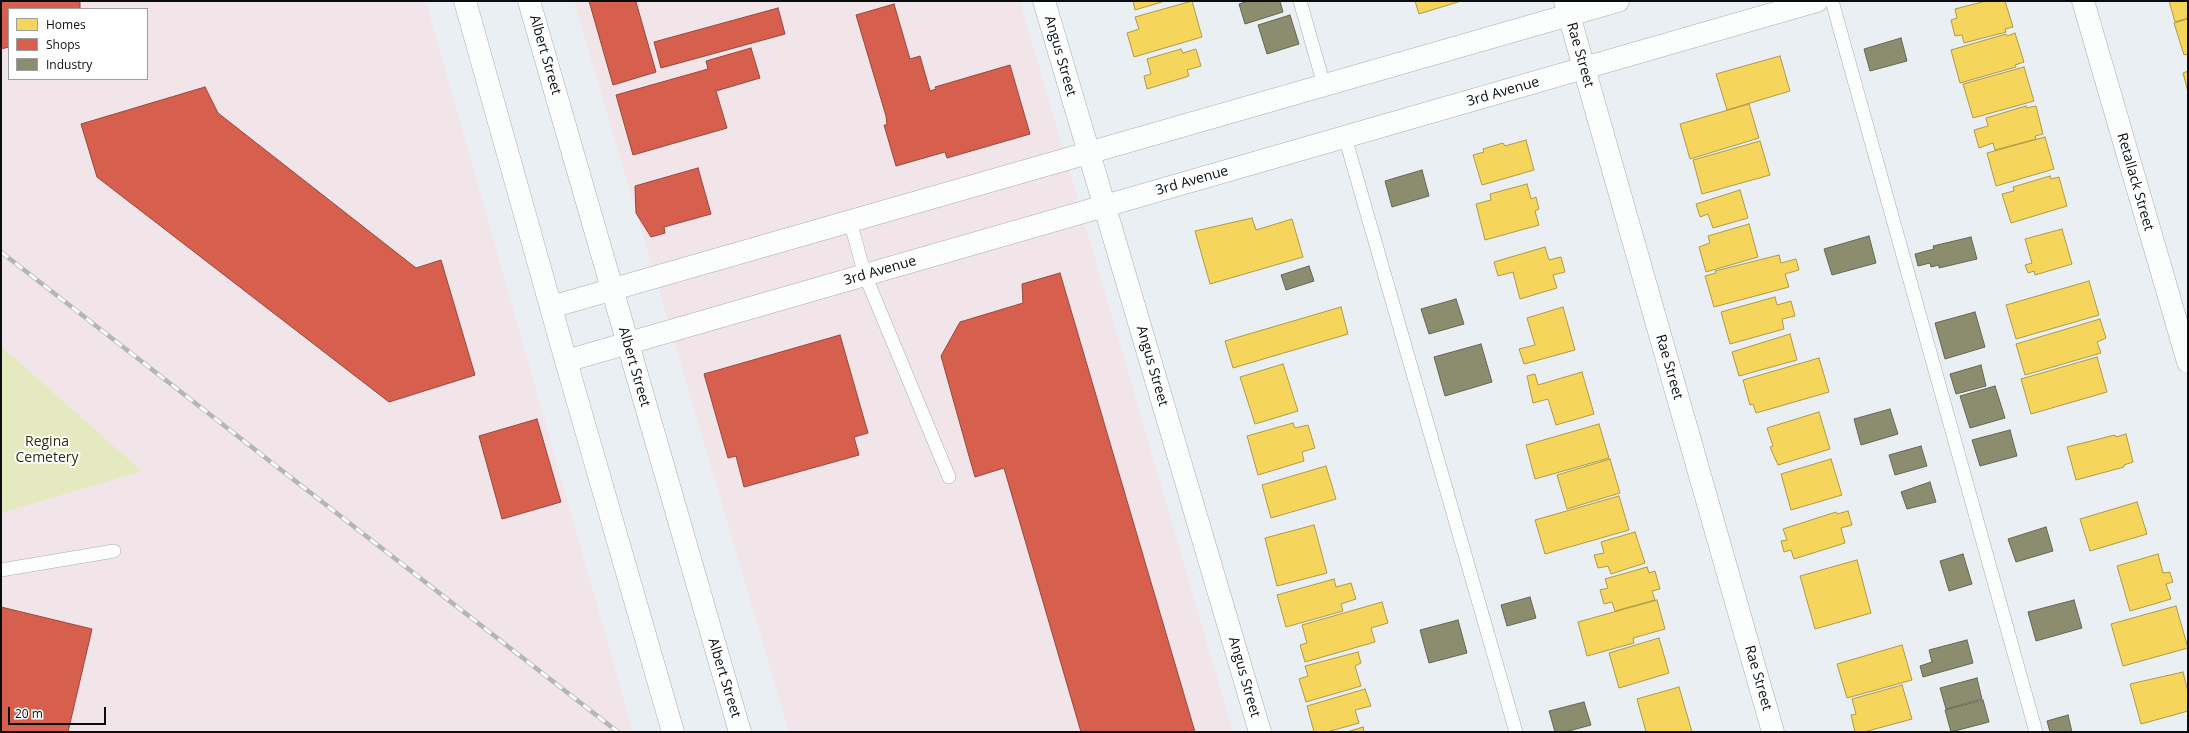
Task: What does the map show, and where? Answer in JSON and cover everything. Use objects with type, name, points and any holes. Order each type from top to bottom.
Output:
[{"type":"street","points":[[466,1],[566,361],[673,732]]},
{"type":"street","name":"Albert Street","points":[[529,1],[740,732]]},
{"type":"street","name":"Angus Street","points":[[1044,1],[1260,732]]},
{"type":"street","points":[[551,308],[612,289],[1324,85],[1567,8],[1618,1]]},
{"type":"street","name":"3rd Avenue","points":[[566,361],[1817,1]]},
{"type":"street","name":"Retallack Street","points":[[2083,1],[2188,362]]},
{"type":"street","name":"Rae Street","points":[[1567,8],[1773,732]]},
{"type":"lane","points":[[1300,1],[1324,85]]},
{"type":"lane","points":[[1832,1],[2036,732]]},
{"type":"lane","points":[[1345,137],[1516,732]]},
{"type":"lane","points":[[850,221],[865,275],[949,477]]},
{"type":"lane","points":[[1,570],[114,551]]},
{"type":"shaded area","points":[[1,1],[426,1],[633,732],[1,732],[1,513],[142,471],[1,346]]},
{"type":"shaded area","points":[[574,1],[1020,1],[1233,732],[789,732]]},
{"type":"green space","name":"Regina Cemetery","points":[[1,346],[142,471],[1,513]]},
{"type":"building: Homes","points":[[1133,1],[1165,1],[1135,10]]},
{"type":"building: Homes","points":[[1192,1],[1202,37],[1134,57],[1127,33],[1139,29],[1135,17]]},
{"type":"building: Homes","points":[[1415,1],[1461,1],[1419,14]]},
{"type":"building: Homes","points":[[1986,1],[2005,1],[2013,27],[2005,29],[2006,32],[1964,43],[1962,35],[1955,36],[1951,20],[1957,18],[1955,9]]},
{"type":"building: Homes","points":[[2169,1],[2188,1],[2188,18],[2175,22]]},
{"type":"building: Homes","points":[[2188,19],[2188,54],[2184,55],[2174,23]]},
{"type":"building: Homes","points":[[2015,33],[2024,62],[2015,65],[2016,67],[1960,83],[1951,50],[2006,34],[2007,36]]},
{"type":"building: Homes","points":[[1181,49],[1183,53],[1196,49],[1201,66],[1187,70],[1189,76],[1147,89],[1144,76],[1151,74],[1147,59]]},
{"type":"building: Homes","points":[[1780,56],[1790,91],[1727,110],[1716,74]]},
{"type":"building: Homes","points":[[2024,67],[2034,101],[1973,118],[1963,84]]},
{"type":"building: Homes","points":[[2188,71],[2188,92],[2183,73]]},
{"type":"building: Homes","points":[[1749,104],[1759,138],[1690,159],[1680,124]]},
{"type":"building: Homes","points":[[2026,106],[2026,108],[2036,106],[2043,134],[2035,136],[2036,139],[1995,150],[1993,143],[1979,148],[1974,130],[1988,126],[1986,118]]},
{"type":"building: Homes","points":[[2045,137],[2054,169],[1996,186],[1987,153]]},
{"type":"building: Homes","points":[[1526,140],[1534,170],[1482,185],[1473,155],[1484,152],[1483,149],[1503,143],[1505,146]]},
{"type":"building: Homes","points":[[1760,141],[1770,175],[1702,194],[1693,160]]},
{"type":"building: Homes","points":[[2050,176],[2051,179],[2059,177],[2067,206],[2011,223],[2002,194],[2014,191],[2013,187]]},
{"type":"building: Homes","points":[[1527,184],[1531,199],[1536,197],[1539,209],[1535,211],[1539,225],[1485,240],[1476,204],[1491,200],[1490,194]]},
{"type":"building: Homes","points":[[1740,190],[1748,218],[1713,228],[1708,214],[1700,217],[1696,204]]},
{"type":"building: Homes","points":[[1252,218],[1256,230],[1292,219],[1303,257],[1210,284],[1195,231]]},
{"type":"building: Homes","points":[[1749,224],[1758,257],[1706,272],[1699,247],[1710,243],[1708,236]]},
{"type":"building: Homes","points":[[2062,229],[2072,264],[2035,275],[2034,271],[2028,273],[2025,265],[2032,263],[2025,239]]},
{"type":"building: Homes","points":[[1545,247],[1549,260],[1561,257],[1565,272],[1553,275],[1557,288],[1520,299],[1513,272],[1498,276],[1494,262]]},
{"type":"building: Homes","points":[[1779,255],[1781,263],[1796,259],[1799,270],[1785,274],[1789,287],[1714,307],[1705,276],[1716,273],[1715,271]]},
{"type":"building: Homes","points":[[2089,281],[2099,315],[2016,339],[2006,305]]},
{"type":"building: Homes","points":[[1775,297],[1777,305],[1791,301],[1795,316],[1782,319],[1784,329],[1730,344],[1721,312]]},
{"type":"building: Homes","points":[[1341,307],[1348,334],[1233,368],[1225,341]]},
{"type":"building: Homes","points":[[1563,307],[1575,350],[1524,364],[1519,349],[1535,345],[1527,318]]},
{"type":"building: Homes","points":[[2100,319],[2106,338],[2097,342],[2101,353],[2025,375],[2016,344]]},
{"type":"building: Homes","points":[[1790,334],[1797,360],[1739,376],[1732,352]]},
{"type":"building: Homes","points":[[2097,357],[2107,392],[2031,414],[2021,379]]},
{"type":"building: Homes","points":[[1819,358],[1829,392],[1756,413],[1753,404],[1750,405],[1743,380]]},
{"type":"building: Homes","points":[[1283,364],[1298,411],[1255,424],[1240,377]]},
{"type":"building: Homes","points":[[1582,372],[1594,414],[1556,425],[1548,399],[1533,403],[1527,376],[1535,374],[1538,385]]},
{"type":"building: Homes","points":[[1819,412],[1830,449],[1778,465],[1770,447],[1773,446],[1767,428]]},
{"type":"building: Homes","points":[[1293,423],[1295,428],[1308,425],[1315,448],[1302,452],[1304,461],[1258,475],[1247,436]]},
{"type":"building: Homes","points":[[1599,424],[1609,458],[1535,479],[1526,445]]},
{"type":"building: Homes","points":[[2126,434],[2133,462],[2124,465],[2124,467],[2076,480],[2067,447],[2115,435],[2116,437]]},
{"type":"building: Homes","points":[[1610,459],[1620,493],[1567,509],[1557,475]]},
{"type":"building: Homes","points":[[1831,459],[1842,495],[1791,510],[1781,474]]},
{"type":"building: Homes","points":[[1326,466],[1336,499],[1271,518],[1262,485]]},
{"type":"building: Homes","points":[[1619,496],[1629,530],[1545,554],[1535,520]]},
{"type":"building: Homes","points":[[2137,502],[2147,534],[2090,551],[2080,519]]},
{"type":"building: Homes","points":[[1848,511],[1852,525],[1841,528],[1845,543],[1794,559],[1791,550],[1784,552],[1781,541],[1787,540],[1783,529],[1836,512],[1837,514]]},
{"type":"building: Homes","points":[[1314,525],[1327,573],[1277,586],[1265,538]]},
{"type":"building: Homes","points":[[1635,532],[1645,563],[1611,574],[1608,566],[1598,568],[1594,555],[1604,553],[1601,542]]},
{"type":"building: Homes","points":[[2158,554],[2163,573],[2170,572],[2173,582],[2166,584],[2171,599],[2130,611],[2117,566]]},
{"type":"building: Homes","points":[[1857,560],[1871,613],[1815,629],[1800,576]]},
{"type":"building: Homes","points":[[1647,567],[1649,573],[1655,571],[1660,589],[1652,591],[1655,600],[1615,611],[1612,602],[1604,604],[1600,590],[1608,588],[1605,579]]},
{"type":"building: Homes","points":[[1334,579],[1336,587],[1351,583],[1356,599],[1341,604],[1343,611],[1286,627],[1277,595]]},
{"type":"building: Homes","points":[[1657,600],[1665,629],[1633,638],[1634,643],[1587,656],[1578,622]]},
{"type":"building: Homes","points":[[1382,602],[1388,623],[1371,628],[1375,642],[1305,662],[1300,645],[1307,643],[1302,625]]},
{"type":"building: Homes","points":[[2176,606],[2188,648],[2123,666],[2111,624]]},
{"type":"building: Homes","points":[[1659,638],[1669,673],[1619,688],[1609,653]]},
{"type":"building: Homes","points":[[1902,645],[1912,680],[1847,698],[1837,664]]},
{"type":"building: Homes","points":[[1358,652],[1361,663],[1355,666],[1361,686],[1306,702],[1299,679],[1308,676],[1305,666]]},
{"type":"building: Homes","points":[[2183,672],[2188,692],[2188,711],[2141,724],[2130,684]]},
{"type":"building: Homes","points":[[1902,685],[1912,719],[1864,732],[1855,732],[1851,715],[1856,714],[1852,699]]},
{"type":"building: Homes","points":[[1679,687],[1692,732],[1646,732],[1637,699]]},
{"type":"building: Homes","points":[[1365,689],[1371,706],[1355,710],[1359,723],[1327,732],[1314,732],[1307,706]]},
{"type":"building: Homes","points":[[1363,727],[1364,732],[1347,732]]},
{"type":"building: Shops","points":[[1,1],[80,1],[80,8],[8,8],[8,47],[1,49]]},
{"type":"building: Shops","points":[[589,1],[638,1],[636,2],[656,72],[613,85]]},
{"type":"building: Shops","points":[[894,4],[910,59],[920,56],[930,91],[936,89],[935,87],[1010,65],[1030,134],[947,158],[945,152],[896,166],[884,125],[887,125],[886,116],[856,15]]},
{"type":"building: Shops","points":[[778,8],[785,34],[661,68],[654,42]]},
{"type":"building: Shops","points":[[751,48],[760,78],[716,91],[727,128],[633,155],[616,95],[708,69],[706,61]]},
{"type":"building: Shops","points":[[205,87],[218,113],[416,268],[441,260],[475,375],[389,402],[97,177],[81,124]]},
{"type":"building: Shops","points":[[698,168],[711,214],[664,227],[665,233],[651,237],[636,213],[635,186]]},
{"type":"building: Shops","points":[[1060,273],[1195,732],[1081,732],[1004,468],[975,477],[941,356],[960,322],[1023,303],[1022,284]]},
{"type":"building: Shops","points":[[840,335],[868,433],[854,437],[859,455],[744,487],[736,456],[728,458],[704,374]]},
{"type":"building: Shops","points":[[537,419],[561,502],[502,519],[479,436]]},
{"type":"building: Shops","points":[[1,607],[92,629],[68,732],[1,732]]},
{"type":"building: Industry","points":[[1248,1],[1280,1],[1283,12],[1245,24],[1239,4]]},
{"type":"building: Industry","points":[[1290,15],[1299,44],[1267,54],[1258,25]]},
{"type":"building: Industry","points":[[1901,38],[1907,61],[1870,71],[1864,49]]},
{"type":"building: Industry","points":[[1422,170],[1429,196],[1392,207],[1385,181]]},
{"type":"building: Industry","points":[[1869,236],[1876,263],[1832,275],[1824,249]]},
{"type":"building: Industry","points":[[1971,237],[1977,259],[1939,268],[1939,265],[1931,267],[1930,263],[1918,266],[1915,254],[1934,249],[1933,246]]},
{"type":"building: Industry","points":[[1309,266],[1314,281],[1286,290],[1281,275]]},
{"type":"building: Industry","points":[[1456,299],[1464,324],[1429,334],[1421,309]]},
{"type":"building: Industry","points":[[1975,312],[1985,347],[1945,359],[1935,323]]},
{"type":"building: Industry","points":[[1481,344],[1492,382],[1445,396],[1434,357]]},
{"type":"building: Industry","points":[[1981,365],[1986,386],[1956,394],[1950,374]]},
{"type":"building: Industry","points":[[1995,386],[2005,418],[1970,428],[1960,396]]},
{"type":"building: Industry","points":[[1890,409],[1898,434],[1861,445],[1854,419]]},
{"type":"building: Industry","points":[[2010,430],[2017,456],[1980,466],[1972,440]]},
{"type":"building: Industry","points":[[1921,446],[1927,466],[1895,475],[1889,455]]},
{"type":"building: Industry","points":[[1930,482],[1936,502],[1907,509],[1901,492]]},
{"type":"building: Industry","points":[[2046,527],[2053,551],[2016,562],[2008,539]]},
{"type":"building: Industry","points":[[1963,554],[1972,584],[1949,591],[1940,561]]},
{"type":"building: Industry","points":[[1530,597],[1536,618],[1507,626],[1501,605]]},
{"type":"building: Industry","points":[[2074,600],[2082,628],[2036,641],[2028,612]]},
{"type":"building: Industry","points":[[1458,620],[1467,653],[1429,663],[1420,630]]},
{"type":"building: Industry","points":[[1967,640],[1973,663],[1923,677],[1920,666],[1932,662],[1929,650]]},
{"type":"building: Industry","points":[[1977,678],[1982,699],[1946,709],[1940,688]]},
{"type":"building: Industry","points":[[1983,700],[1989,722],[1951,732],[1945,710]]},
{"type":"building: Industry","points":[[1584,702],[1591,725],[1565,732],[1555,732],[1549,711]]},
{"type":"building: Industry","points":[[2068,715],[2072,732],[2050,732],[2047,721]]},
{"type":"railway","points":[[1,252],[618,732]]}]
